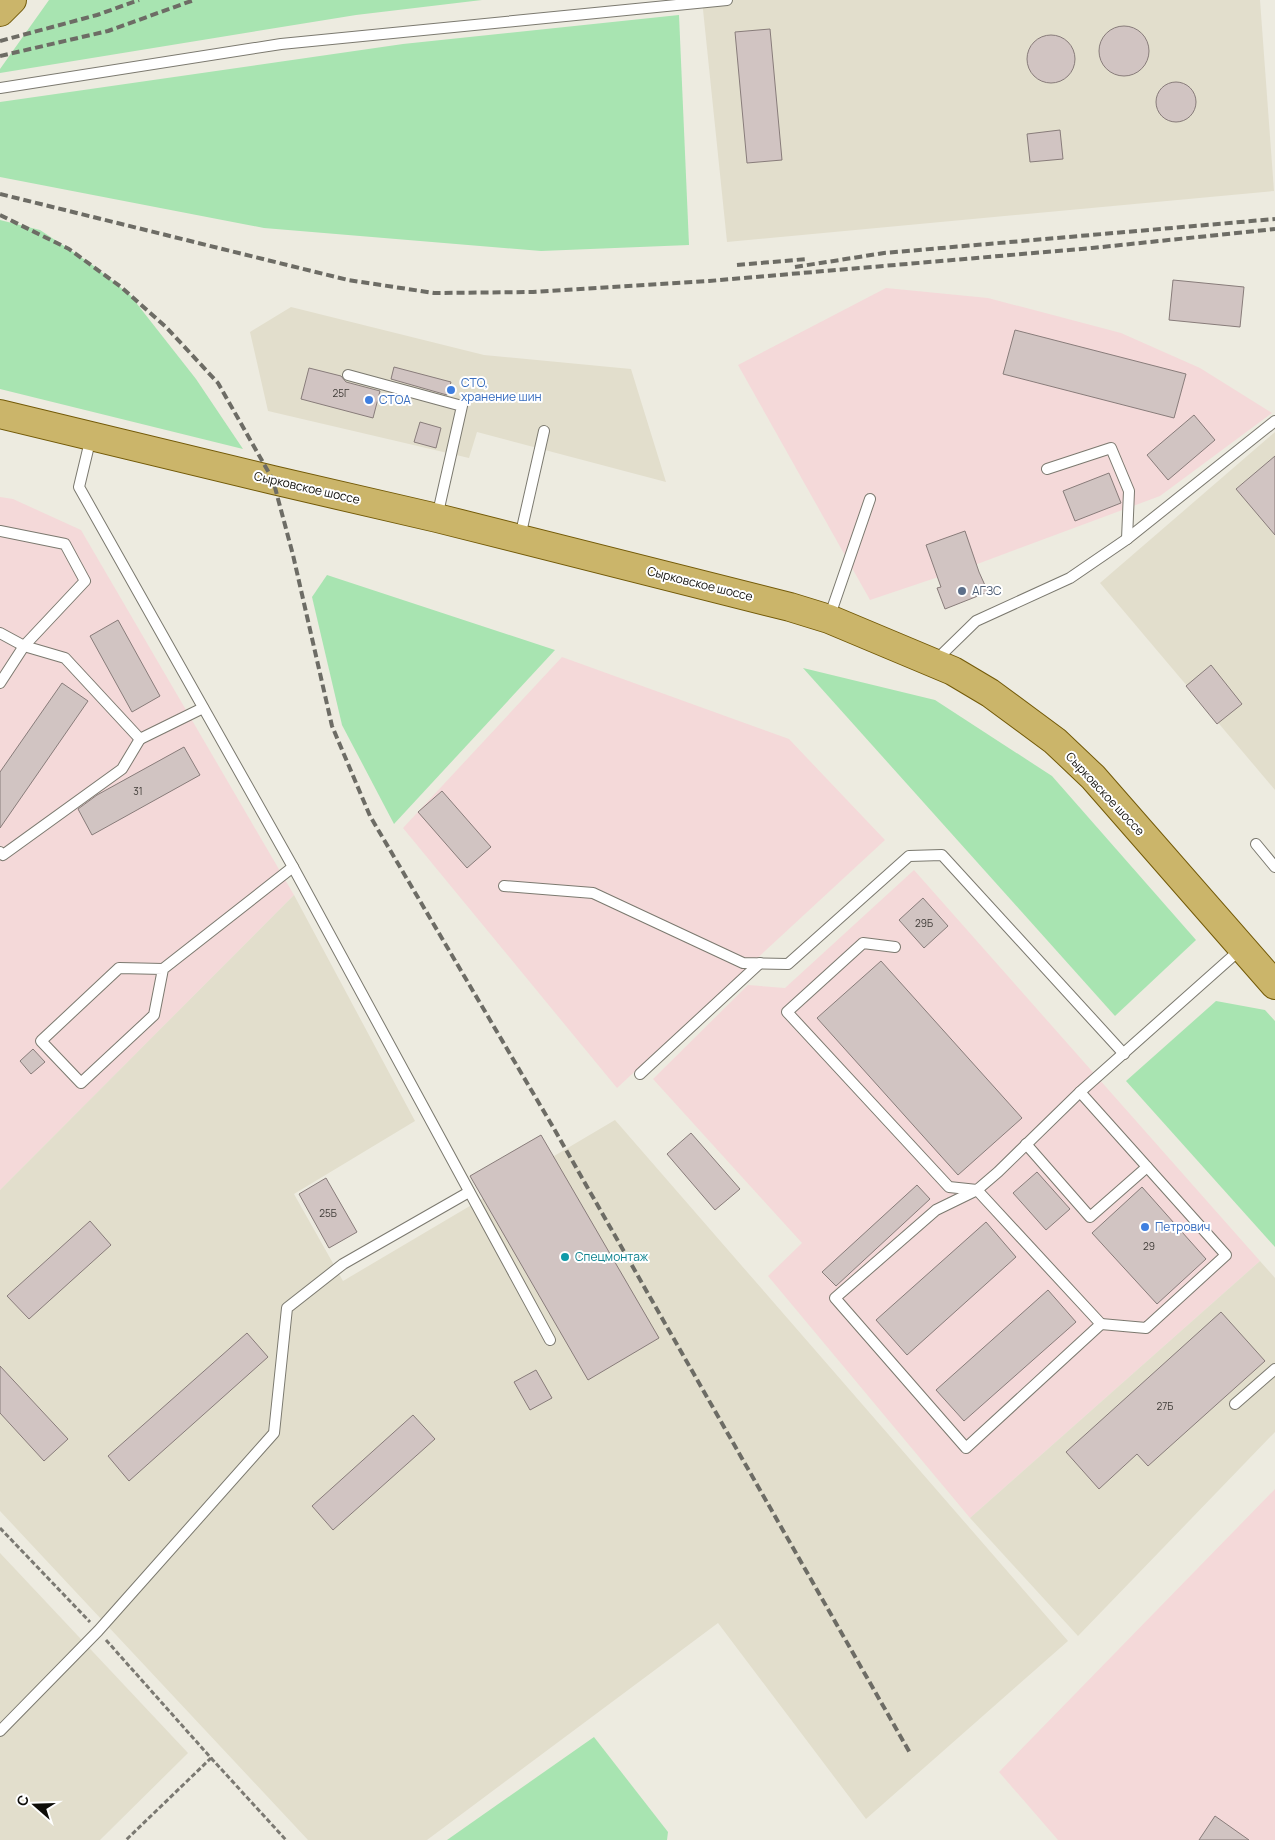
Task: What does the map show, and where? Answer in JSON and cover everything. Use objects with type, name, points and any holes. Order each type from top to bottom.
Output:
[{"type":"main road","points":[[0,12],[12,0]]},
{"type":"main road","name":"Сырковское шоссе","points":[[0,414],[437,518],[790,607],[829,619],[934,662],[990,693],[1055,741],[1093,777],[1275,984]]},
{"type":"lane","points":[[0,88],[281,44],[690,2],[727,0]]},
{"type":"lane","points":[[348,375],[462,406],[437,518]]},
{"type":"lane","points":[[934,662],[976,621],[1070,578],[1127,539],[1275,421]]},
{"type":"lane","points":[[520,539],[544,431]]},
{"type":"lane","points":[[91,436],[80,487],[294,868],[550,1340]]},
{"type":"lane","points":[[1047,469],[1111,448],[1129,491],[1127,539]]},
{"type":"lane","points":[[829,619],[870,499]]},
{"type":"lane","points":[[0,531],[65,544],[85,581],[24,646],[0,683]]},
{"type":"lane","points":[[0,633],[24,646],[66,658],[140,739]]},
{"type":"lane","points":[[0,852],[3,855],[122,769],[140,739],[204,708]]},
{"type":"lane","points":[[1256,844],[1275,867]]},
{"type":"lane","points":[[504,886],[592,893],[743,963],[788,964],[909,856],[942,855],[1124,1054]]},
{"type":"lane","points":[[163,969],[154,1015],[82,1083],[41,1041],[119,968],[163,969],[294,868]]},
{"type":"lane","points":[[896,947],[863,943],[787,1012],[950,1188],[977,1190],[1101,1324],[1146,1328],[1226,1255],[1080,1092]]},
{"type":"lane","points":[[1101,1324],[966,1448],[835,1298],[936,1210],[977,1190],[1080,1092],[1243,948]]},
{"type":"lane","points":[[640,1074],[760,963]]},
{"type":"lane","points":[[1026,1144],[1090,1218],[1147,1167]]},
{"type":"lane","points":[[0,1731],[98,1631],[274,1433],[286,1308],[343,1264],[469,1192]]},
{"type":"lane","points":[[1235,1404],[1275,1369]]},
{"type":"path","points":[[0,1528],[98,1631],[286,1840]]},
{"type":"path","points":[[126,1840],[211,1758]]},
{"type":"shaded area","points":[[702,0],[1260,0],[1274,191],[727,242]]},
{"type":"shaded area","points":[[886,288],[988,298],[1121,333],[1200,368],[1272,413],[1160,496],[980,563],[870,600],[738,365]]},
{"type":"shaded area","name":"СТО, хранение шин","points":[[291,307],[484,355],[631,369],[666,482],[477,432],[469,458],[268,411],[250,332]]},
{"type":"shaded area","points":[[1275,432],[1275,790],[1100,583]]},
{"type":"shaded area","points":[[0,497],[13,499],[81,530],[294,895],[0,1190]]},
{"type":"shaded area","points":[[562,657],[789,739],[885,840],[617,1088],[403,828]]},
{"type":"shaded area","points":[[914,870],[1260,1261],[970,1518],[768,1276],[802,1243],[653,1079],[748,985],[785,988]]},
{"type":"shaded area","points":[[294,895],[415,1121],[294,1194],[343,1281],[615,1120],[1068,1641],[866,1819],[718,1623],[427,1840],[308,1840],[0,1511],[0,1190]]},
{"type":"shaded area","points":[[1260,1261],[1275,1278],[1275,1432],[1078,1636],[970,1518]]},
{"type":"shaded area","points":[[1275,1489],[1275,1840],[1058,1840],[999,1772]]},
{"type":"shaded area","points":[[0,1553],[188,1753],[100,1840],[0,1840]]},
{"type":"green space","points":[[49,0],[482,0],[356,15],[0,73],[0,69]]},
{"type":"green space","points":[[679,15],[689,245],[541,251],[264,228],[0,177],[0,102],[403,44]]},
{"type":"green space","points":[[0,220],[40,230],[91,264],[130,295],[196,379],[243,449],[0,389]]},
{"type":"green space","points":[[327,575],[555,650],[394,824],[342,725],[312,597]]},
{"type":"green space","points":[[803,668],[935,700],[1052,776],[1196,940],[1115,1016]]},
{"type":"green space","points":[[1216,1001],[1265,1010],[1275,1021],[1275,1247],[1126,1081]]},
{"type":"green space","points":[[594,1737],[668,1832],[667,1840],[447,1840]]},
{"type":"building","points":[[1124,26],[1133,28],[1144,37],[1149,51],[1147,60],[1138,71],[1124,76],[1115,74],[1104,65],[1099,51],[1101,42],[1110,31]]},
{"type":"building","points":[[770,29],[782,160],[747,163],[735,32]]},
{"type":"building","points":[[1051,35],[1060,37],[1068,42],[1073,50],[1075,59],[1073,68],[1068,76],[1060,81],[1051,83],[1042,81],[1034,76],[1029,68],[1027,59],[1029,50],[1034,42],[1042,37]]},
{"type":"building","points":[[1176,82],[1190,88],[1196,102],[1190,116],[1176,122],[1162,116],[1156,102],[1162,88]]},
{"type":"building","points":[[1060,130],[1063,159],[1030,162],[1027,134]]},
{"type":"building","points":[[1173,280],[1244,287],[1240,327],[1169,320]]},
{"type":"building","points":[[1015,330],[1186,374],[1174,418],[1003,374]]},
{"type":"building","points":[[394,367],[451,382],[447,395],[391,379]]},
{"type":"building","points":[[309,368],[341,376],[346,382],[380,391],[373,418],[301,399]]},
{"type":"building","points":[[1194,415],[1215,440],[1168,480],[1147,455]]},
{"type":"building","points":[[420,422],[441,428],[436,448],[414,442]]},
{"type":"building","points":[[1275,456],[1275,535],[1236,489]]},
{"type":"building","points":[[1109,473],[1121,503],[1075,521],[1063,491]]},
{"type":"building","points":[[965,531],[988,592],[945,609],[937,588],[941,587],[926,545]]},
{"type":"building","points":[[118,620],[160,696],[132,712],[90,636]]},
{"type":"building","points":[[1211,665],[1242,704],[1217,724],[1186,686]]},
{"type":"building","points":[[62,683],[88,701],[0,828],[0,772]]},
{"type":"building","points":[[184,747],[200,775],[92,835],[78,809],[97,795]]},
{"type":"building","points":[[442,791],[491,847],[467,868],[418,812]]},
{"type":"building","points":[[923,898],[948,926],[924,948],[899,920]]},
{"type":"building","points":[[881,961],[1022,1118],[958,1175],[817,1018]]},
{"type":"building","points":[[33,1049],[45,1062],[31,1074],[20,1061]]},
{"type":"building","points":[[691,1133],[740,1189],[715,1210],[667,1154]]},
{"type":"building","name":"Спецмонтаж","points":[[541,1135],[659,1338],[588,1380],[470,1176]]},
{"type":"building","points":[[1037,1172],[1070,1209],[1046,1230],[1013,1193]]},
{"type":"building","points":[[326,1178],[357,1232],[329,1248],[299,1194]]},
{"type":"building","points":[[917,1185],[930,1199],[836,1286],[822,1272]]},
{"type":"building","points":[[1142,1187],[1206,1259],[1157,1304],[1092,1233]]},
{"type":"building","points":[[90,1221],[111,1245],[29,1319],[7,1296]]},
{"type":"building","points":[[986,1222],[1016,1257],[907,1355],[876,1320]]},
{"type":"building","points":[[1048,1290],[1076,1322],[964,1421],[936,1390]]},
{"type":"building","points":[[1221,1312],[1265,1361],[1148,1466],[1137,1454],[1099,1489],[1066,1452]]},
{"type":"building","points":[[247,1333],[268,1357],[129,1481],[108,1456]]},
{"type":"building","points":[[0,1366],[68,1439],[44,1461],[0,1413]]},
{"type":"building","points":[[536,1370],[552,1398],[530,1410],[514,1382]]},
{"type":"building","points":[[413,1415],[435,1439],[333,1530],[312,1506]]},
{"type":"building","points":[[1215,1816],[1249,1840],[1199,1840]]},
{"type":"railway","points":[[0,41],[97,15],[139,0]]},
{"type":"railway","points":[[0,56],[108,31],[194,0]]},
{"type":"railway","points":[[0,194],[348,280],[434,293],[533,292],[709,281],[1092,248],[1275,229]]},
{"type":"railway","points":[[0,215],[69,249],[121,287],[166,327],[218,383],[273,480],[293,555],[332,726],[370,816],[553,1127],[910,1753]]},
{"type":"railway","points":[[795,267],[884,253],[1275,219]]},
{"type":"railway","points":[[737,265],[807,259]]},
{"type":"place","name":"СТО, хранение шин","points":[[451,390]]},
{"type":"place","name":"СТОА","points":[[369,400]]},
{"type":"place","name":"АГЗС","points":[[962,591]]},
{"type":"place","name":"Петрович","points":[[1145,1227]]},
{"type":"place","name":"Спецмонтаж","points":[[565,1257]]}]
